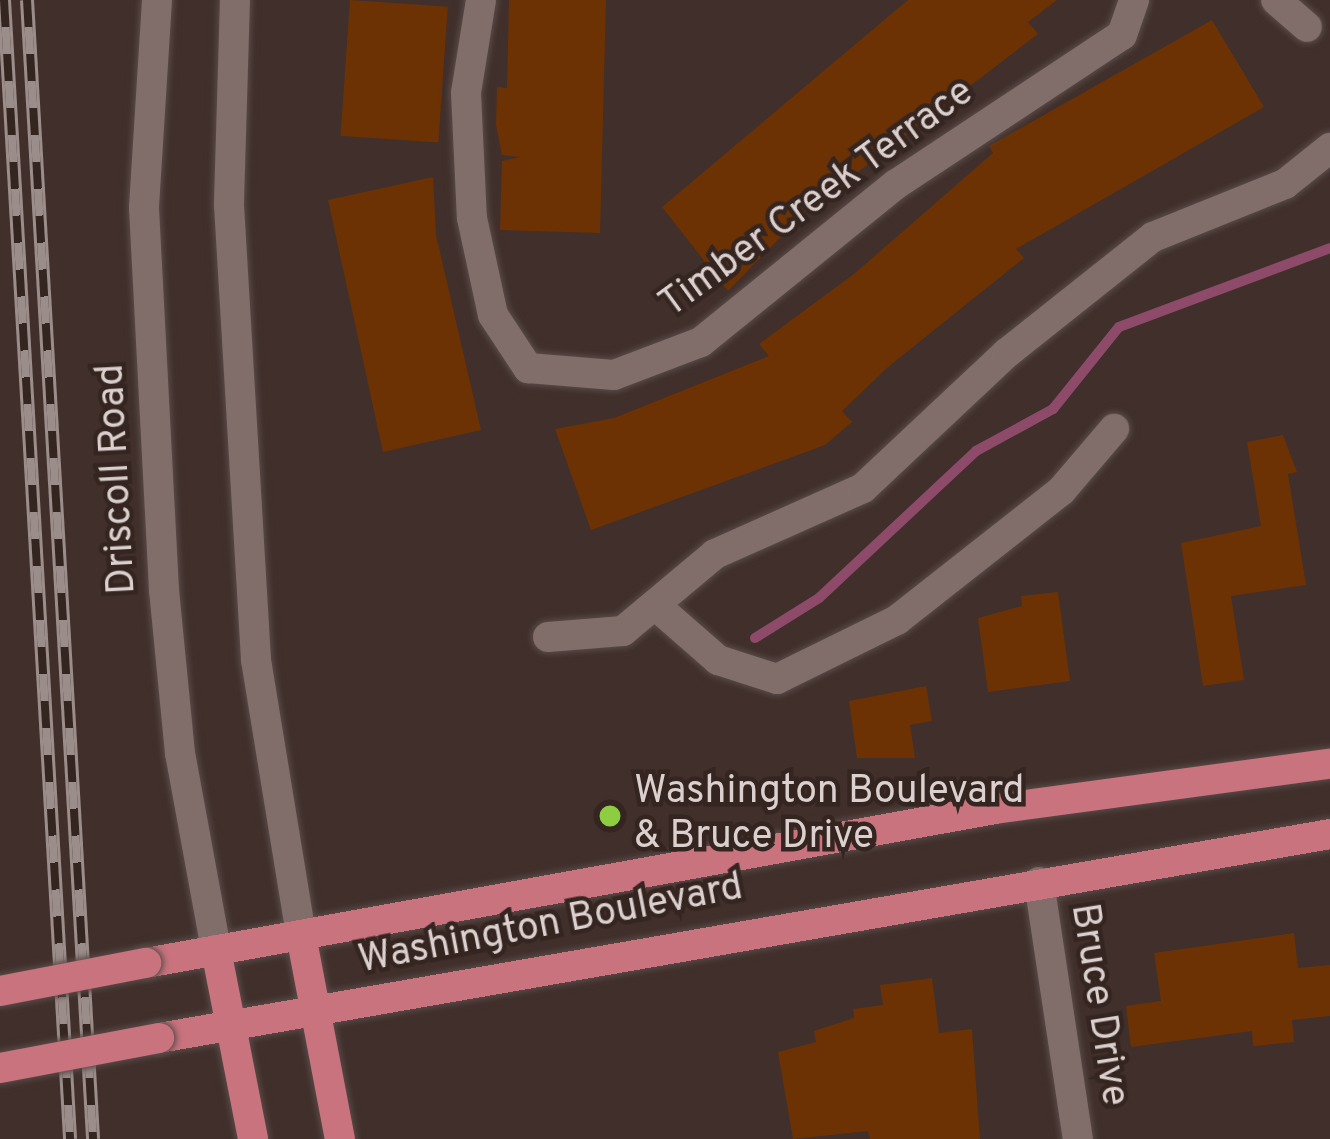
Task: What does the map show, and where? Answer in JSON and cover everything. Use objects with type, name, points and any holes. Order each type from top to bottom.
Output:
[{"type":"main road","name":"Washington Boulevard","points":[[0,991],[995,809],[1330,764]]},
{"type":"main road","name":"Washington Boulevard","points":[[0,1068],[1330,834]]},
{"type":"main road","points":[[302,934],[340,1139]]},
{"type":"main road","points":[[216,950],[253,1139]]},
{"type":"street","name":"Driscoll Road","points":[[157,0],[144,208],[164,590],[216,950]]},
{"type":"street","points":[[235,0],[229,206],[256,660],[302,934]]},
{"type":"street","name":"Timber Creek Terrace","points":[[481,0],[466,94],[472,218],[493,315],[528,368],[614,375],[701,342],[895,185],[1122,35],[1134,0]]},
{"type":"street","points":[[1276,0],[1307,27]]},
{"type":"street","points":[[548,637],[623,631],[715,554],[863,488],[1006,352],[1153,237],[1285,184],[1330,148]]},
{"type":"street","points":[[655,605],[718,660],[777,679],[897,620],[1061,490],[1114,429]]},
{"type":"street","name":"Bruce Drive","points":[[1039,882],[1078,1139]]},
{"type":"building","points":[[350,0],[448,7],[438,143],[341,136]]},
{"type":"building","points":[[509,0],[606,0],[600,233],[500,230],[502,161],[520,157],[502,155],[496,125],[497,87],[507,88]]},
{"type":"building","points":[[908,0],[1057,0],[1028,22],[1038,34],[803,214],[728,291],[662,207]]},
{"type":"building","points":[[1212,20],[1264,107],[1016,249],[1024,258],[888,367],[842,411],[852,422],[825,445],[591,530],[555,429],[614,418],[769,356],[759,344],[854,274],[993,153],[989,146]]},
{"type":"building","points":[[433,177],[436,235],[481,430],[383,452],[328,200]]},
{"type":"building","points":[[1283,435],[1297,472],[1288,474],[1306,585],[1231,596],[1244,680],[1203,686],[1181,543],[1261,526],[1247,442]]},
{"type":"building","points":[[1058,592],[1070,681],[988,692],[978,618],[1022,606],[1021,596]]},
{"type":"building","points":[[926,686],[932,721],[910,725],[915,758],[857,758],[849,701]]},
{"type":"building","points":[[1294,933],[1298,968],[1330,965],[1330,1016],[1292,1020],[1294,1042],[1253,1046],[1252,1031],[1131,1047],[1126,1006],[1161,1001],[1154,953]]},
{"type":"building","points":[[932,978],[939,1033],[972,1029],[980,1139],[870,1139],[868,1131],[793,1139],[778,1052],[816,1042],[814,1031],[854,1018],[853,1009],[883,1005],[880,985]]},
{"type":"waterway","points":[[755,638],[819,598],[976,451],[1053,409],[1119,327],[1330,248]]},
{"type":"railway","points":[[4,0],[70,1139]]},
{"type":"railway","points":[[27,0],[93,1139]]},
{"type":"place","name":"Washington Boulevard & Bruce Drive","points":[[610,816]]}]
